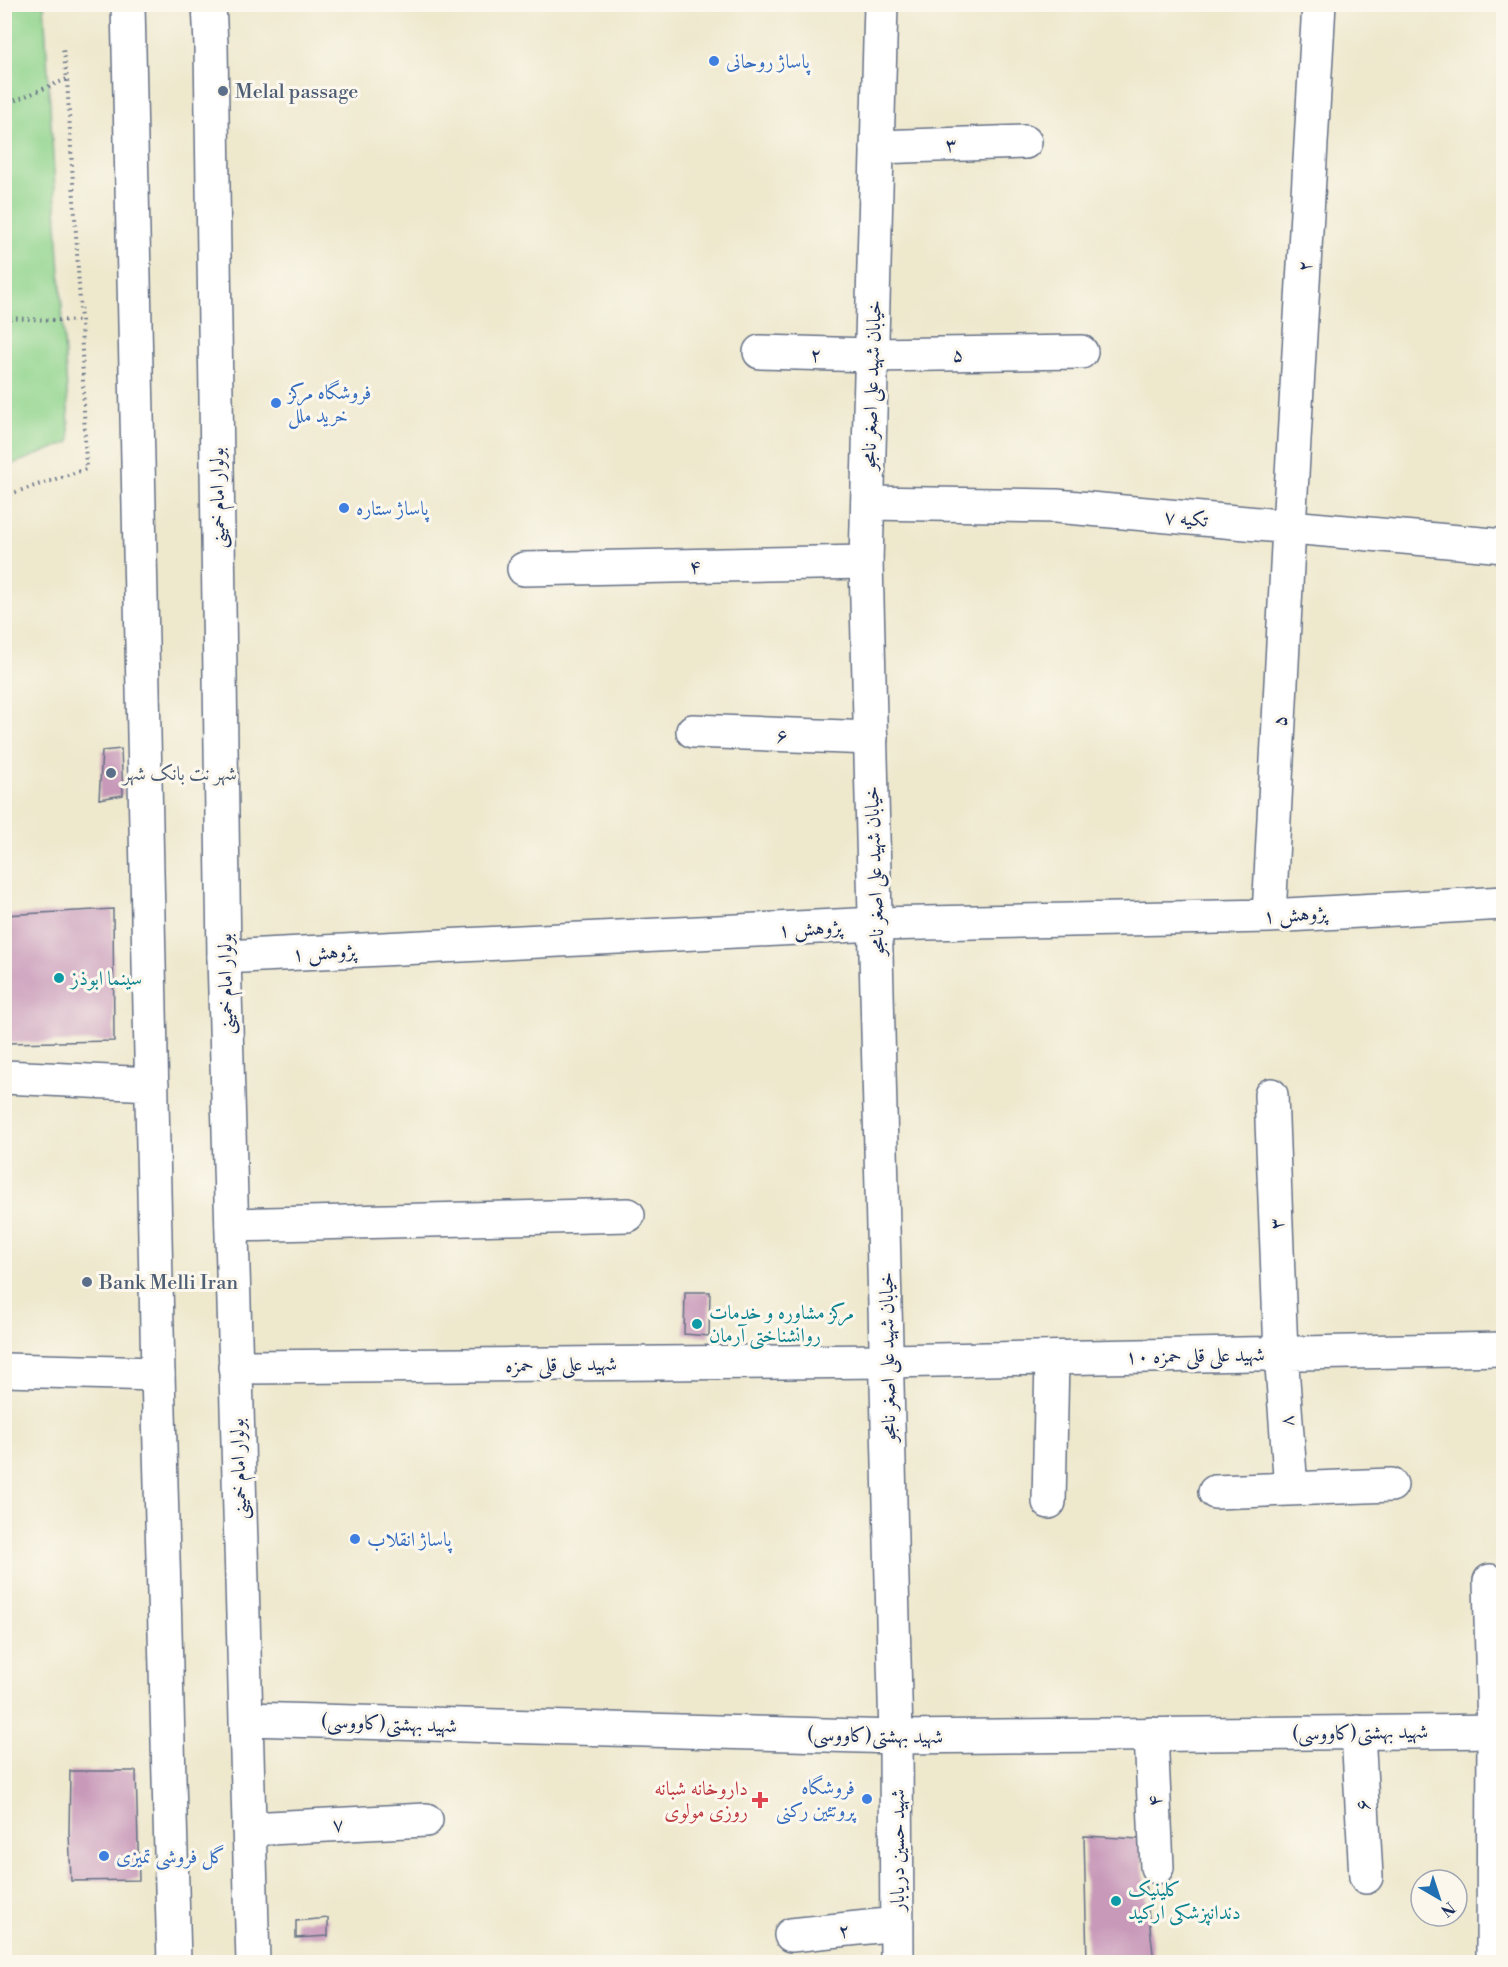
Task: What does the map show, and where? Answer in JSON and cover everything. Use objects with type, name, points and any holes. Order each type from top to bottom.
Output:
[{"type":"street","points":[[128,4],[158,1374],[174,1962]]},
{"type":"street","name":"بولوار امام خمینی","points":[[209,4],[224,957],[253,1962]]},
{"type":"street","name":"خیابان شهید علی اصغر نامجو","points":[[881,4],[866,562],[896,1737]]},
{"type":"street","name":"۲","points":[[1289,527],[1319,4]]},
{"type":"street","name":"۳","points":[[877,147],[1025,142]]},
{"type":"street","name":"۲","points":[[760,352],[871,355]]},
{"type":"street","name":"۵","points":[[871,355],[1082,352]]},
{"type":"street","name":"تکیه ۷","points":[[868,503],[1056,506],[1503,546]]},
{"type":"street","name":"۵","points":[[1269,916],[1289,527]]},
{"type":"street","name":"۴","points":[[524,569],[866,562]]},
{"type":"street","name":"۶","points":[[693,731],[870,738]]},
{"type":"street","name":"پژوهش ۱","points":[[224,957],[876,924],[1269,916],[1503,903]]},
{"type":"street","points":[[4,1077],[152,1084]]},
{"type":"street","name":"۳","points":[[1271,1095],[1281,1353]]},
{"type":"street","points":[[232,1225],[628,1215]]},
{"type":"street","name":"شهید علی قلی حمزه ۱۰","points":[[887,1361],[1503,1348]]},
{"type":"street","name":"۸","points":[[1281,1353],[1291,1489]]},
{"type":"street","points":[[1049,1502],[1052,1358]]},
{"type":"street","name":"شهید علی قلی حمزه","points":[[236,1366],[887,1361]]},
{"type":"street","points":[[4,1370],[158,1374]]},
{"type":"street","points":[[1215,1492],[1391,1485]]},
{"type":"street","points":[[1490,1581],[1498,1731],[1493,1962]]},
{"type":"street","name":"شهید بهشتی(کاووسی)","points":[[246,1719],[896,1737],[1498,1731]]},
{"type":"street","name":"۶","points":[[1358,1732],[1366,1877]]},
{"type":"street","name":"۴","points":[[1150,1734],[1158,1868]]},
{"type":"street","name":"شهید حسین دریابار","points":[[896,1737],[897,1962]]},
{"type":"street","name":"۷","points":[[249,1829],[426,1820]]},
{"type":"street","name":"۲","points":[[791,1935],[897,1924]]},
{"type":"path","points":[[4,496],[86,469],[81,321],[67,78],[63,49]]},
{"type":"path","points":[[4,105],[67,78]]},
{"type":"path","points":[[4,318],[81,321]]},
{"type":"green space","points":[[5,4],[44,5],[70,442],[5,467]]},
{"type":"building","name":"شهر نت بانک شهر","points":[[121,749],[123,795],[99,799],[102,751]]},
{"type":"building","name":"سینما ابوذز","points":[[113,909],[114,1041],[4,1043],[4,915]]},
{"type":"building","name":"مرکز مشاوره و خدمات روانشناختی آرمان","points":[[685,1292],[710,1292],[709,1336],[684,1334]]},
{"type":"building","points":[[70,1771],[136,1771],[139,1880],[71,1881]]},
{"type":"building","name":"کلینیک دندانپزشکی ارکید","points":[[1084,1836],[1140,1839],[1154,1962],[1087,1962]]},
{"type":"building","points":[[328,1918],[328,1936],[296,1938],[296,1921]]},
{"type":"place","name":"پاساژ روحانی","points":[[714,61]]},
{"type":"place","name":"Melal passage","points":[[223,91]]},
{"type":"place","name":"فروشگاه مرکز خرید ملل","points":[[276,403]]},
{"type":"place","name":"پاساژ ستاره","points":[[344,508]]},
{"type":"place","name":"شهر نت بانک شهر","points":[[111,773]]},
{"type":"place","name":"سینما ابوذز","points":[[59,978]]},
{"type":"place","name":"Bank Melli Iran","points":[[87,1282]]},
{"type":"place","name":"مرکز مشاوره و خدمات روانشناختی آرمان","points":[[697,1324]]},
{"type":"place","name":"پاساژ انقلاب","points":[[355,1539]]},
{"type":"place","name":"فروشگاه پروتئین رکنی","points":[[867,1799]]},
{"type":"place","name":"داروخانه شبانه روزی مولوی","points":[[760,1800]]},
{"type":"place","name":"گل فروشی تمیزی","points":[[104,1856]]},
{"type":"place","name":"کلینیک دندانپزشکی ارکید","points":[[1116,1901]]}]
